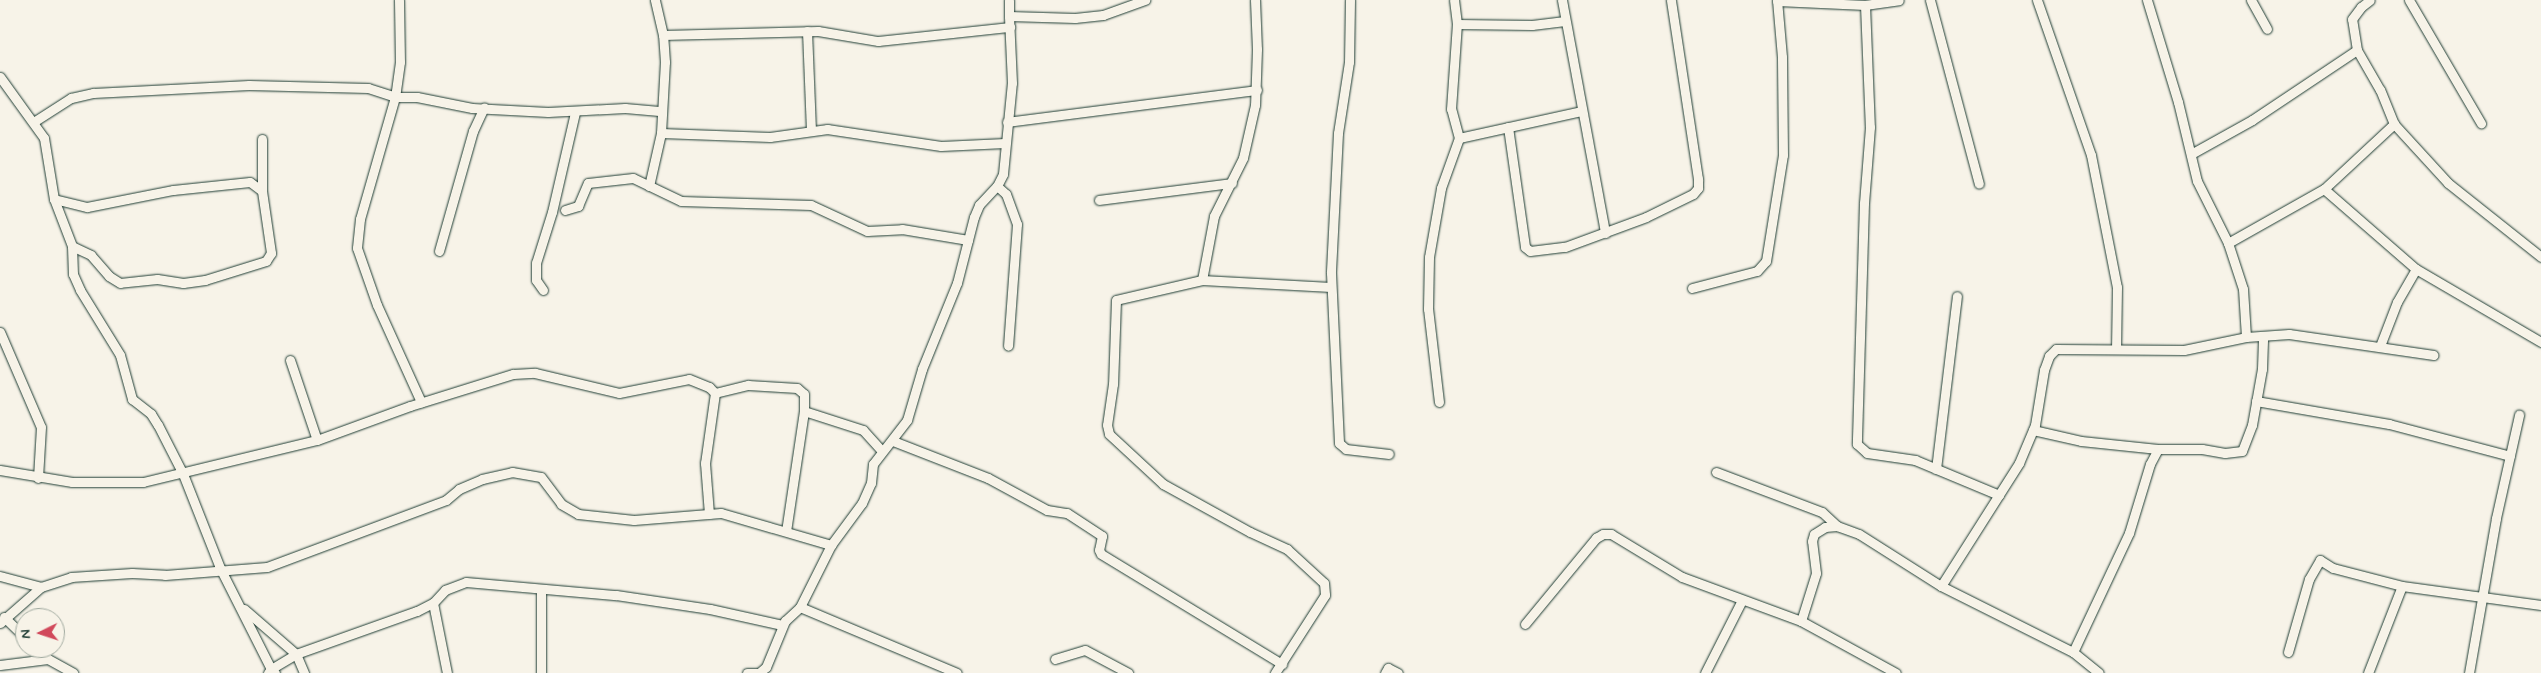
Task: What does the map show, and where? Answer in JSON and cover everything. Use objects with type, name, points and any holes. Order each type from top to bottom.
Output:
[{"type":"street","points":[[398,0],[400,62],[395,97],[360,219],[357,248],[377,305],[420,402]]},
{"type":"street","points":[[649,186],[661,132],[662,111],[663,35],[655,0]]},
{"type":"street","points":[[747,673],[758,673],[766,667],[782,625],[800,607],[831,545],[862,503],[871,483],[873,464],[882,451],[893,441],[907,420],[922,369],[957,283],[979,205],[997,186],[1003,174],[1012,83],[1009,0]]},
{"type":"street","points":[[1009,16],[1087,17],[1116,11],[1145,0]]},
{"type":"street","points":[[1202,280],[1214,216],[1232,183],[1247,143],[1257,90],[1255,0]]},
{"type":"street","points":[[1350,0],[1349,62],[1337,151],[1331,287],[1339,443],[1346,449],[1389,454]]},
{"type":"street","points":[[1439,402],[1428,309],[1429,257],[1440,188],[1459,138],[1451,109],[1457,24],[1454,0]]},
{"type":"street","points":[[1562,0],[1605,233]]},
{"type":"street","points":[[1508,127],[1525,247],[1534,253],[1565,247],[1605,233],[1672,204],[1698,188],[1671,0]]},
{"type":"street","points":[[1692,288],[1757,271],[1766,261],[1783,155],[1784,84],[1777,1],[1865,5],[1898,0]]},
{"type":"street","points":[[1930,0],[1979,184]]},
{"type":"street","points":[[2037,0],[2091,155],[2117,287],[2116,348]]},
{"type":"street","points":[[2147,0],[2197,181],[2228,244],[2243,288],[2246,337]]},
{"type":"street","points":[[2251,0],[2267,29]]},
{"type":"street","points":[[2370,0],[2352,19],[2357,50],[2380,90],[2394,124],[2448,183],[2541,257]]},
{"type":"street","points":[[2409,0],[2481,123]]},
{"type":"street","points":[[1865,5],[1870,127],[1864,203],[1857,444],[1867,453],[1915,460],[1998,495]]},
{"type":"street","points":[[1457,24],[1532,25],[1565,21]]},
{"type":"street","points":[[663,35],[807,31],[840,33],[878,41],[1010,27]]},
{"type":"street","points":[[807,31],[811,130]]},
{"type":"street","points":[[2191,154],[2252,120],[2357,50]]},
{"type":"street","points":[[0,77],[35,121],[44,138],[54,198],[72,246],[74,274],[120,355],[132,400],[150,414],[158,424],[183,474],[220,568],[240,605],[271,672],[296,654],[433,603],[445,590],[466,582],[541,590],[581,591],[678,604],[782,625]]},
{"type":"street","points":[[35,121],[71,98],[126,90],[249,85],[368,88],[395,97],[484,107],[575,112],[625,108],[662,111]]},
{"type":"street","points":[[1007,122],[1257,90]]},
{"type":"street","points":[[439,251],[473,131],[484,107]]},
{"type":"street","points":[[1459,138],[1582,111]]},
{"type":"street","points":[[543,290],[536,280],[536,263],[552,212],[575,112]]},
{"type":"street","points":[[2228,244],[2324,189],[2394,124]]},
{"type":"street","points":[[661,132],[770,137],[827,129],[940,146],[1005,143]]},
{"type":"street","points":[[72,246],[91,254],[109,276],[120,283],[157,279],[183,283],[205,280],[266,261],[270,257],[262,191],[262,139]]},
{"type":"street","points":[[565,210],[578,206],[585,187],[592,182],[633,178],[680,201],[811,205],[867,231],[902,229],[968,240]]},
{"type":"street","points":[[54,198],[87,207],[173,190],[250,182],[262,191]]},
{"type":"street","points":[[1099,200],[1232,183]]},
{"type":"street","points":[[997,186],[1006,194],[1017,224],[1008,346]]},
{"type":"street","points":[[2324,189],[2416,269],[2541,342]]},
{"type":"street","points":[[2380,346],[2397,302],[2416,269]]},
{"type":"street","points":[[1275,673],[1325,596],[1324,583],[1287,549],[1163,484],[1107,430],[1113,384],[1116,300],[1202,280],[1331,287]]},
{"type":"street","points":[[1936,470],[1957,296]]},
{"type":"street","points":[[0,332],[41,427],[38,478]]},
{"type":"street","points":[[1941,586],[2019,463],[2033,430],[2039,389],[2049,356],[2056,349],[2184,350],[2246,337],[2263,338],[2289,334],[2434,355]]},
{"type":"street","points":[[2033,430],[2081,441],[2158,449],[2202,449],[2225,453],[2242,451],[2248,441],[2256,402],[2263,338]]},
{"type":"street","points":[[290,360],[317,440]]},
{"type":"street","points":[[0,470],[38,478],[72,482],[143,482],[183,474],[317,440],[420,402],[497,377],[524,372],[619,393],[689,378],[709,387],[715,393]]},
{"type":"street","points":[[715,393],[748,385],[797,388],[804,394],[804,412],[786,532]]},
{"type":"street","points":[[709,514],[706,463],[715,393]]},
{"type":"street","points":[[2256,402],[2389,424],[2510,456]]},
{"type":"street","points":[[804,412],[863,430],[882,451]]},
{"type":"street","points":[[2469,673],[2484,597],[2496,518],[2519,415]]},
{"type":"street","points":[[893,441],[988,478],[1047,510],[1067,514],[1102,536],[1099,550],[1101,554],[1282,664]]},
{"type":"street","points":[[2073,652],[2129,533],[2150,464],[2158,449]]},
{"type":"street","points":[[15,630],[2,620],[41,587],[71,577],[132,572],[165,575],[220,568],[267,567],[446,500],[459,489],[482,479],[512,472],[541,477],[561,504],[578,514],[634,520],[709,514],[731,515],[831,545]]},
{"type":"street","points":[[1716,472],[1822,512],[1837,526],[1859,534],[1941,586],[2073,652],[2099,673]]},
{"type":"street","points":[[1801,621],[1816,574],[1812,541],[1814,534],[1825,527],[1837,526]]},
{"type":"street","points":[[1525,624],[1564,573],[1603,534],[1622,540],[1696,584],[1801,621],[1896,673]]},
{"type":"street","points":[[2288,652],[2309,579],[2320,560],[2333,568],[2402,586],[2541,605]]},
{"type":"street","points":[[0,576],[41,587]]},
{"type":"street","points":[[2368,673],[2402,586]]},
{"type":"street","points":[[541,590],[541,673]]},
{"type":"street","points":[[1705,673],[1742,600]]},
{"type":"street","points":[[433,603],[447,673]]},
{"type":"street","points":[[240,605],[296,654],[304,673]]},
{"type":"street","points":[[800,607],[957,673]]},
{"type":"street","points":[[1055,659],[1085,650],[1128,673]]},
{"type":"street","points":[[0,665],[48,659],[73,673]]},
{"type":"street","points":[[1385,673],[1388,668],[1398,673]]}]
